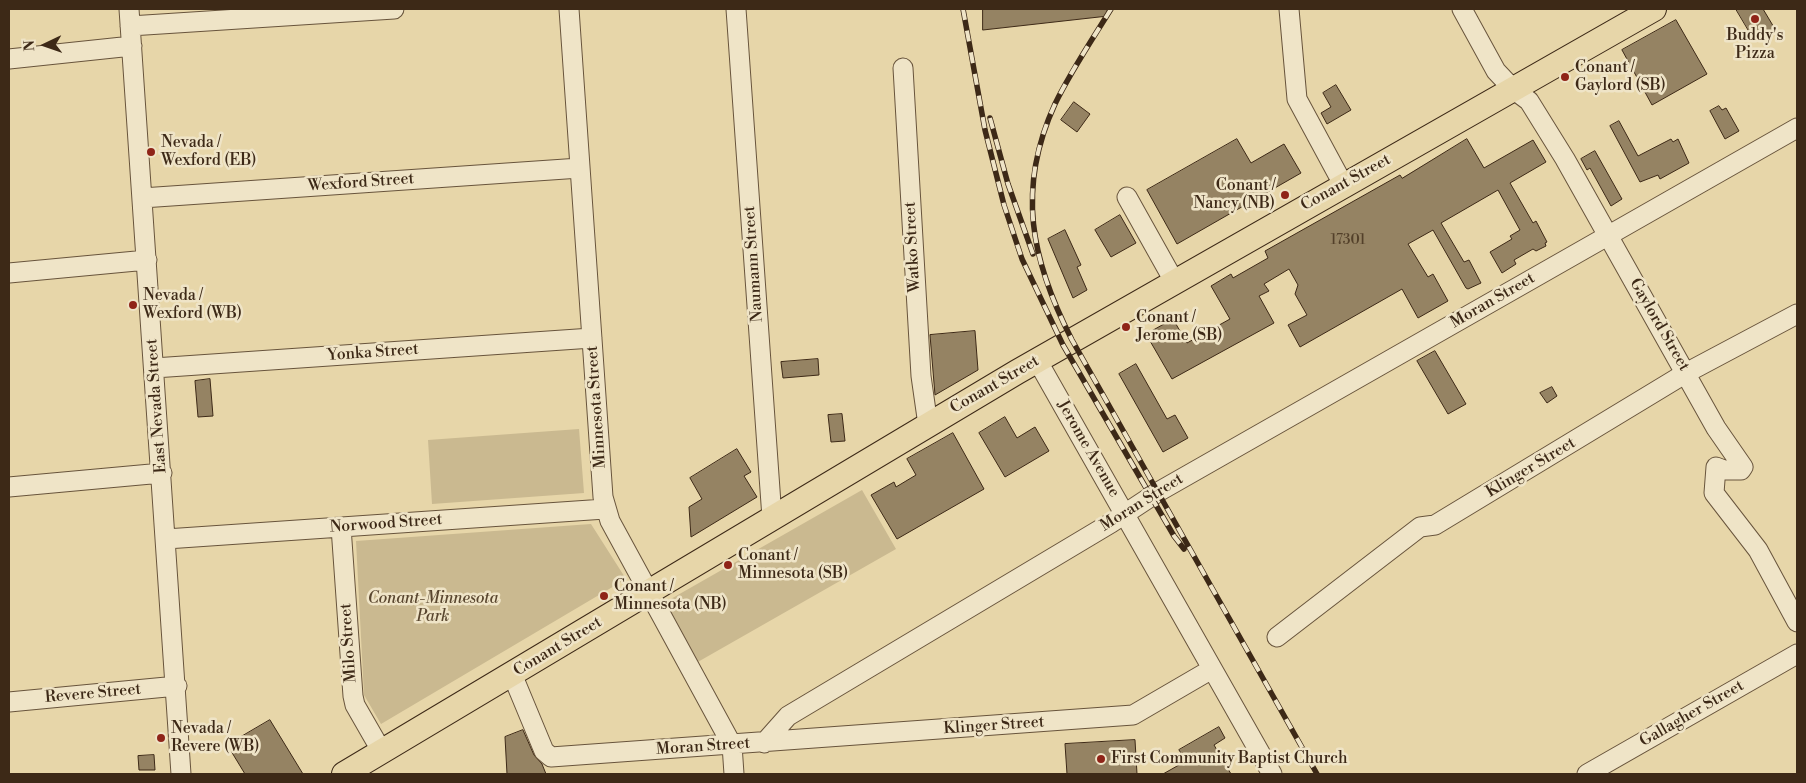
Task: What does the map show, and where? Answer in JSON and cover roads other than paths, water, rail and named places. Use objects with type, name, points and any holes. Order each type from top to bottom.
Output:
[{"type":"main road","name":"Conant Street","points":[[344,774],[1037,360],[1654,9]]},
{"type":"street","points":[[130,17],[394,9]]},
{"type":"street","name":"Minnesota Street","points":[[569,9],[605,508],[732,745],[734,774]]},
{"type":"street","name":"Naumann Street","points":[[736,9],[772,518]]},
{"type":"street","points":[[1289,9],[1297,99],[1344,186]]},
{"type":"street","name":"Gaylord Street","points":[[1462,9],[1496,71],[1513,89],[1529,101],[1608,236],[1716,428],[1743,467],[1741,470],[1716,467],[1714,493],[1758,550],[1797,622]]},
{"type":"street","name":"East Nevada Street","points":[[130,17],[177,686],[181,774]]},
{"type":"street","points":[[9,59],[132,46]]},
{"type":"street","name":"Watko Street","points":[[903,68],[921,376],[928,425]]},
{"type":"street","name":"Moran Street","points":[[512,674],[544,751],[551,757],[764,743],[788,716],[1124,513],[1797,128]]},
{"type":"street","name":"Wexford Street","points":[[142,198],[580,168]]},
{"type":"street","points":[[1127,197],[1174,282]]},
{"type":"street","points":[[9,273],[146,260]]},
{"type":"street","name":"Klinger Street","points":[[1277,638],[1420,527],[1435,526],[1686,373],[1797,314]]},
{"type":"street","name":"Yonka Street","points":[[154,368],[592,338]]},
{"type":"street","name":"Jerome Avenue","points":[[1037,360],[1272,774]]},
{"type":"street","points":[[9,488],[162,473]]},
{"type":"street","name":"Norwood Street","points":[[166,539],[605,508]]},
{"type":"street","name":"Milo Street","points":[[340,527],[353,696],[382,752]]},
{"type":"street","name":"Gallagher Street","points":[[1587,774],[1797,654]]},
{"type":"street","name":"Klinger Street","points":[[764,743],[1133,715],[1212,669]]},
{"type":"street","name":"Revere Street","points":[[9,702],[177,686]]},
{"type":"railway","points":[[963,9],[985,130],[1004,205],[1022,259],[1063,345],[1174,536],[1184,549]]},
{"type":"railway","points":[[1111,9],[1061,92],[1043,135],[1035,165],[1032,195],[1038,253],[1058,310],[1072,340],[1317,774]]},
{"type":"railway","points":[[990,118],[1008,184],[1033,254]]},
{"type":"place","name":"Buddy's Pizza","points":[[1755,19]]},
{"type":"place","name":"Conant / Gaylord (SB)","points":[[1565,77]]},
{"type":"place","name":"Nevada / Wexford (EB)","points":[[151,152]]},
{"type":"place","name":"Conant / Nancy (NB)","points":[[1285,195]]},
{"type":"place","name":"Nevada / Wexford (WB)","points":[[133,305]]},
{"type":"place","name":"Conant / Jerome (SB)","points":[[1126,327]]},
{"type":"place","name":"Conant / Minnesota (SB)","points":[[728,565]]},
{"type":"place","name":"Conant / Minnesota (NB)","points":[[604,596]]},
{"type":"place","name":"Nevada / Revere (WB)","points":[[161,738]]},
{"type":"place","name":"First Community Baptist Church","points":[[1101,759]]},
{"type":"park label","name":"Conant-Minnesota Park","points":[[433,608]]}]
